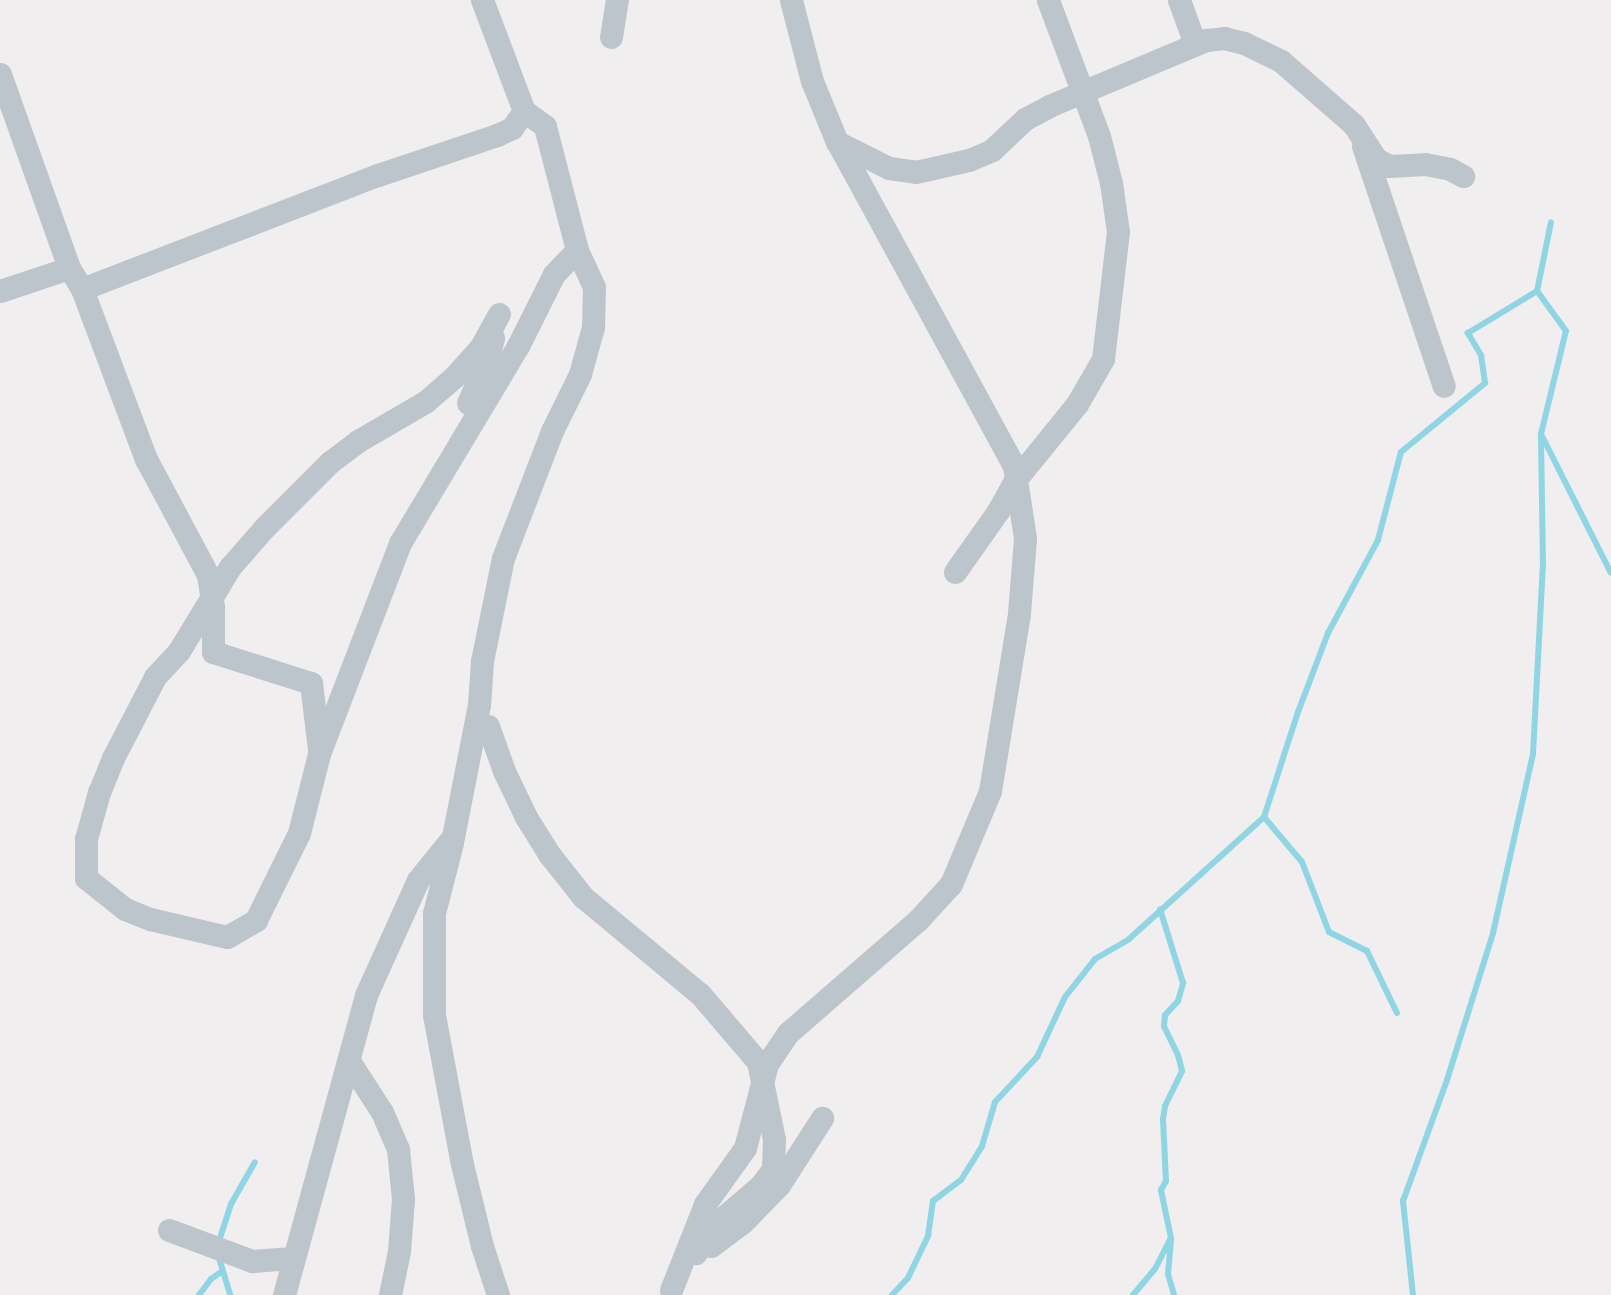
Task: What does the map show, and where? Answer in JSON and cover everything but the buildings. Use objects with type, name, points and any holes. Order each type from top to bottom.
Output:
[{"type":"street","points":[[482,0],[524,111],[545,125],[577,250],[594,287],[593,327],[580,374],[552,431],[503,558],[482,661],[479,705],[453,837],[434,913],[434,1015],[462,1164],[481,1247],[498,1295]]},
{"type":"street","points":[[611,37],[617,0]]},
{"type":"street","points":[[669,1292],[705,1204],[744,1148],[767,1064],[788,1033],[918,920],[951,884],[990,791],[1019,613],[1025,538],[1014,466],[837,142],[811,81],[791,0]]},
{"type":"street","points":[[955,572],[998,511],[1016,479],[1077,404],[1103,359],[1118,232],[1099,136],[1048,0]]},
{"type":"street","points":[[1179,0],[1195,44]]},
{"type":"street","points":[[837,142],[889,168],[916,172],[970,160],[992,150],[1025,119],[1195,44],[1224,38],[1244,43],[1281,61],[1315,88],[1359,134],[1376,159],[1389,166],[1425,164],[1450,169],[1463,176]]},
{"type":"street","points":[[0,74],[69,268],[82,289],[146,460],[208,575],[212,600],[213,652],[312,683],[319,754]]},
{"type":"street","points":[[82,289],[378,175],[497,135],[512,128],[524,111]]},
{"type":"street","points":[[1359,134],[1444,386]]},
{"type":"street","points":[[452,454],[459,425],[488,358],[499,314],[480,348],[425,402],[358,441],[297,494],[230,567],[179,652],[155,677],[113,758],[99,792],[86,839],[86,877],[125,909],[150,919],[227,937],[256,920],[299,834],[319,754],[400,543],[518,346],[554,274],[577,250]]},
{"type":"street","points":[[0,291],[69,268]]},
{"type":"street","points":[[284,1295],[366,995],[418,880],[453,837],[473,798],[488,726],[503,558]]},
{"type":"street","points":[[488,726],[504,771],[526,817],[557,865],[583,897],[700,994],[758,1062],[774,1139],[773,1169],[760,1186],[712,1227],[669,1292]]},
{"type":"street","points":[[349,1061],[382,1112],[398,1149],[403,1199],[399,1251],[390,1295]]},
{"type":"street","points":[[690,1261],[742,1223],[779,1185],[821,1118]]},
{"type":"street","points":[[169,1230],[252,1261],[293,1258]]},
{"type":"waterway","points":[[1413,1295],[1403,1201],[1447,1080],[1493,933],[1533,754],[1543,566],[1541,434],[1566,331],[1537,291],[1551,222]]},
{"type":"waterway","points":[[1397,1013],[1367,951],[1329,932],[1302,862],[1264,817],[1298,712],[1328,633],[1378,540],[1401,452],[1485,383],[1481,355],[1468,333],[1537,291]]},
{"type":"waterway","points":[[1542,436],[1611,573]]},
{"type":"waterway","points":[[892,1295],[908,1278],[928,1236],[933,1201],[961,1180],[982,1146],[995,1102],[1037,1057],[1065,997],[1095,959],[1129,939],[1264,817]]},
{"type":"waterway","points":[[1133,1295],[1155,1269],[1171,1238],[1161,1190],[1166,1181],[1163,1119],[1165,1106],[1182,1071],[1178,1055],[1164,1026],[1165,1015],[1178,1001],[1183,983],[1160,909]]},
{"type":"waterway","points":[[220,1238],[231,1204],[255,1162]]},
{"type":"waterway","points":[[1171,1240],[1168,1274],[1174,1295]]},
{"type":"waterway","points":[[219,1258],[230,1295]]},
{"type":"waterway","points":[[199,1295],[211,1279],[221,1272]]}]
